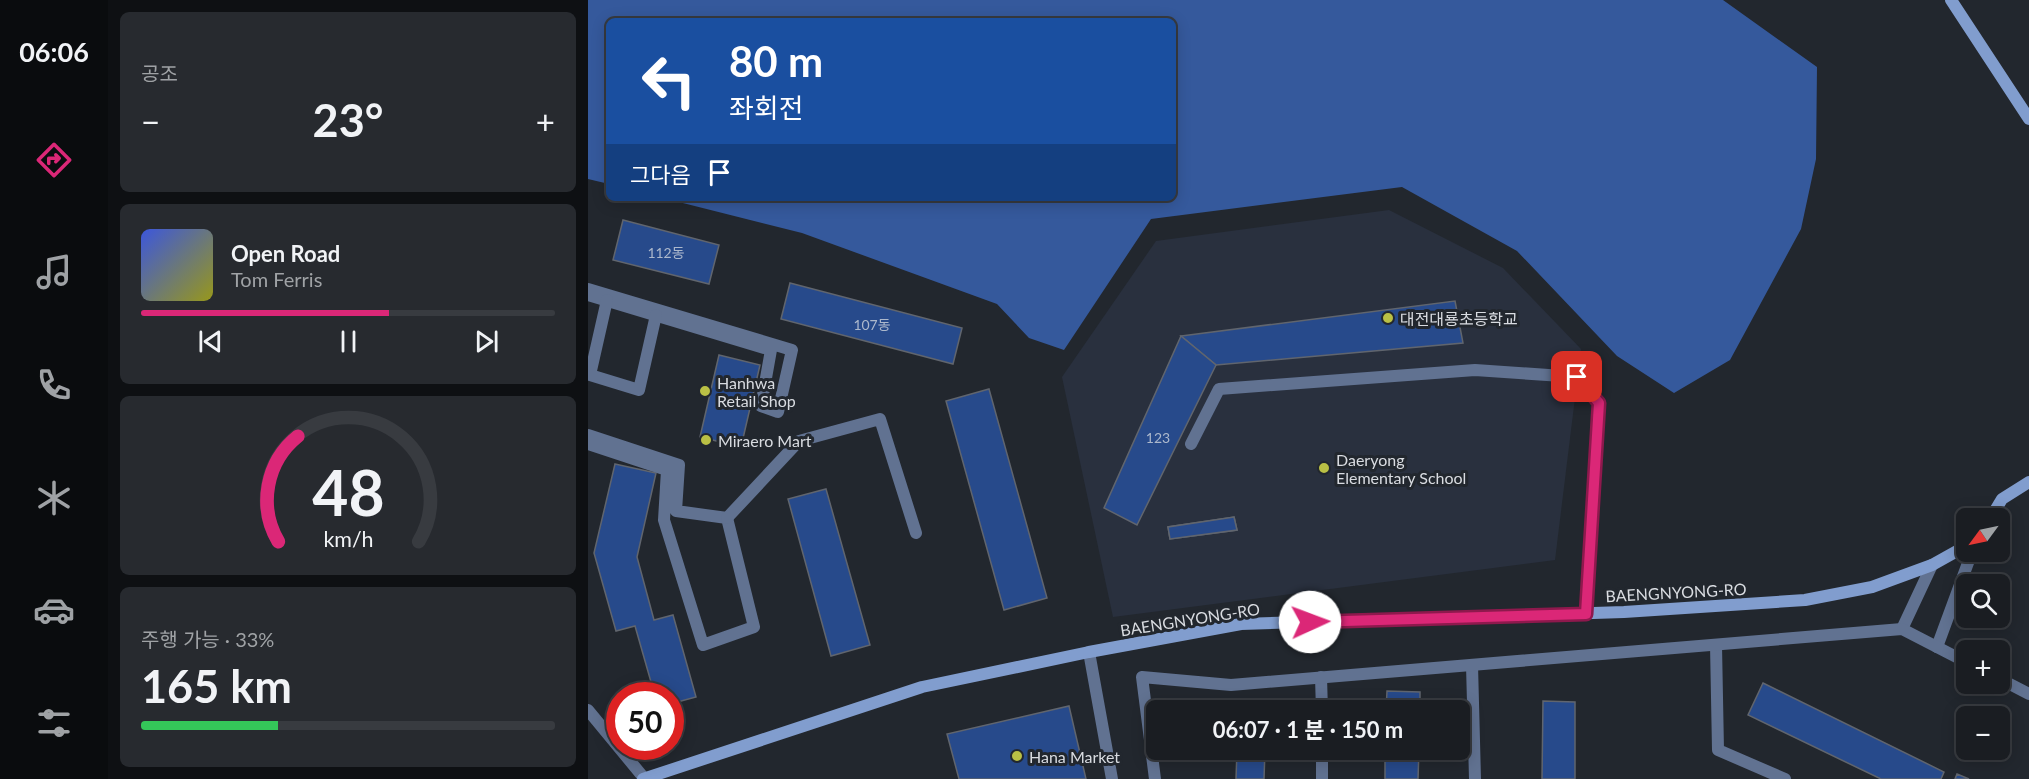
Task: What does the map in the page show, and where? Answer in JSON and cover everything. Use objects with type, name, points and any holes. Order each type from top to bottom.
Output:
[{"type":"main road","points":[[1951,0],[2029,119]]},
{"type":"main road","points":[[1997,508],[2002,499],[2029,482]]},
{"type":"main road","name":"BAENGNYONG-RO","points":[[643,779],[922,687],[1089,652],[1241,624],[1586,614],[1804,600],[1872,587],[1932,565],[1956,552]]},
{"type":"street","points":[[588,289],[792,350],[778,412],[761,406],[771,350],[588,295]]},
{"type":"street","points":[[607,300],[590,375],[639,390],[656,315]]},
{"type":"street","points":[[1191,444],[1219,389],[1474,370],[1577,377],[1599,403],[1586,614]]},
{"type":"street","points":[[727,518],[799,441],[880,419],[916,533]]},
{"type":"street","points":[[588,435],[679,465],[676,511],[727,518]]},
{"type":"street","points":[[588,444],[667,470],[664,520],[703,645],[754,627],[727,518]]},
{"type":"street","points":[[1937,647],[1968,562]]},
{"type":"street","points":[[1902,629],[1932,565]]},
{"type":"street","points":[[1155,779],[1142,676],[1231,685],[1902,629],[1956,657]]},
{"type":"street","points":[[1716,645],[1718,750],[1785,779]]},
{"type":"street","points":[[1089,652],[1112,779]]},
{"type":"street","points":[[1472,665],[1475,779]]},
{"type":"street","points":[[1321,677],[1322,700]]},
{"type":"street","points":[[2010,684],[2029,694]]},
{"type":"street","points":[[588,710],[643,779]]},
{"type":"street","points":[[1322,760],[1322,779]]},
{"type":"shaded area","points":[[588,0],[1723,0],[1817,67],[1816,159],[1801,229],[1730,360],[1674,393],[1617,356],[1517,251],[1402,187],[1151,219],[1064,350],[1029,338],[997,304],[802,233],[675,201],[1176,201],[1176,18],[606,18],[606,183],[588,179]]},
{"type":"shaded area","name":"Daeryong Elementary School","points":[[1389,210],[1503,268],[1581,349],[1555,560],[1113,617],[1062,377],[1156,241]]},
{"type":"building","points":[[623,220],[719,245],[709,284],[613,260]]},
{"type":"building","points":[[790,283],[962,328],[953,364],[781,319]]},
{"type":"building","name":"대전대룡초등학교","points":[[1455,301],[1463,343],[1216,365],[1181,336]]},
{"type":"building","points":[[1181,336],[1216,365],[1137,525],[1104,508]]},
{"type":"building","points":[[719,355],[760,365],[741,447],[700,437]]},
{"type":"building","points":[[989,389],[1047,598],[1004,610],[946,401]]},
{"type":"building","points":[[615,464],[656,473],[637,557],[654,620],[673,615],[696,697],[684,700],[684,682],[651,682],[635,626],[616,631],[594,553]]},
{"type":"building","points":[[826,489],[870,645],[831,656],[788,499]]},
{"type":"building","points":[[1234,517],[1237,530],[1170,539],[1168,527]]},
{"type":"building","points":[[1234,517],[1237,530],[1170,539],[1168,527]]},
{"type":"building","points":[[1763,683],[1944,772],[1941,779],[1881,779],[1748,715]]},
{"type":"building","points":[[1387,691],[1420,692],[1420,700],[1387,700]]},
{"type":"building","points":[[1543,701],[1575,702],[1575,779],[1542,779]]},
{"type":"building","name":"Hana Market","points":[[1069,706],[1086,779],[959,779],[947,734]]},
{"type":"building","points":[[1237,760],[1265,760],[1264,779],[1236,779]]},
{"type":"building","points":[[1385,760],[1419,760],[1418,779],[1385,779]]},
{"type":"building","points":[[1957,774],[1969,779],[1955,779]]},
{"type":"place","name":"대전대룡초등학교","points":[[1388,318]]},
{"type":"place","name":"Hanhwa Retail Shop","points":[[705,391]]},
{"type":"place","name":"Miraero Mart","points":[[706,440]]},
{"type":"place","name":"Daeryong Elementary School","points":[[1324,468]]},
{"type":"place","name":"Hana Market","points":[[1017,756]]},
{"type":"route","points":[[1310,622],[1586,614],[1599,403],[1577,377]]}]
